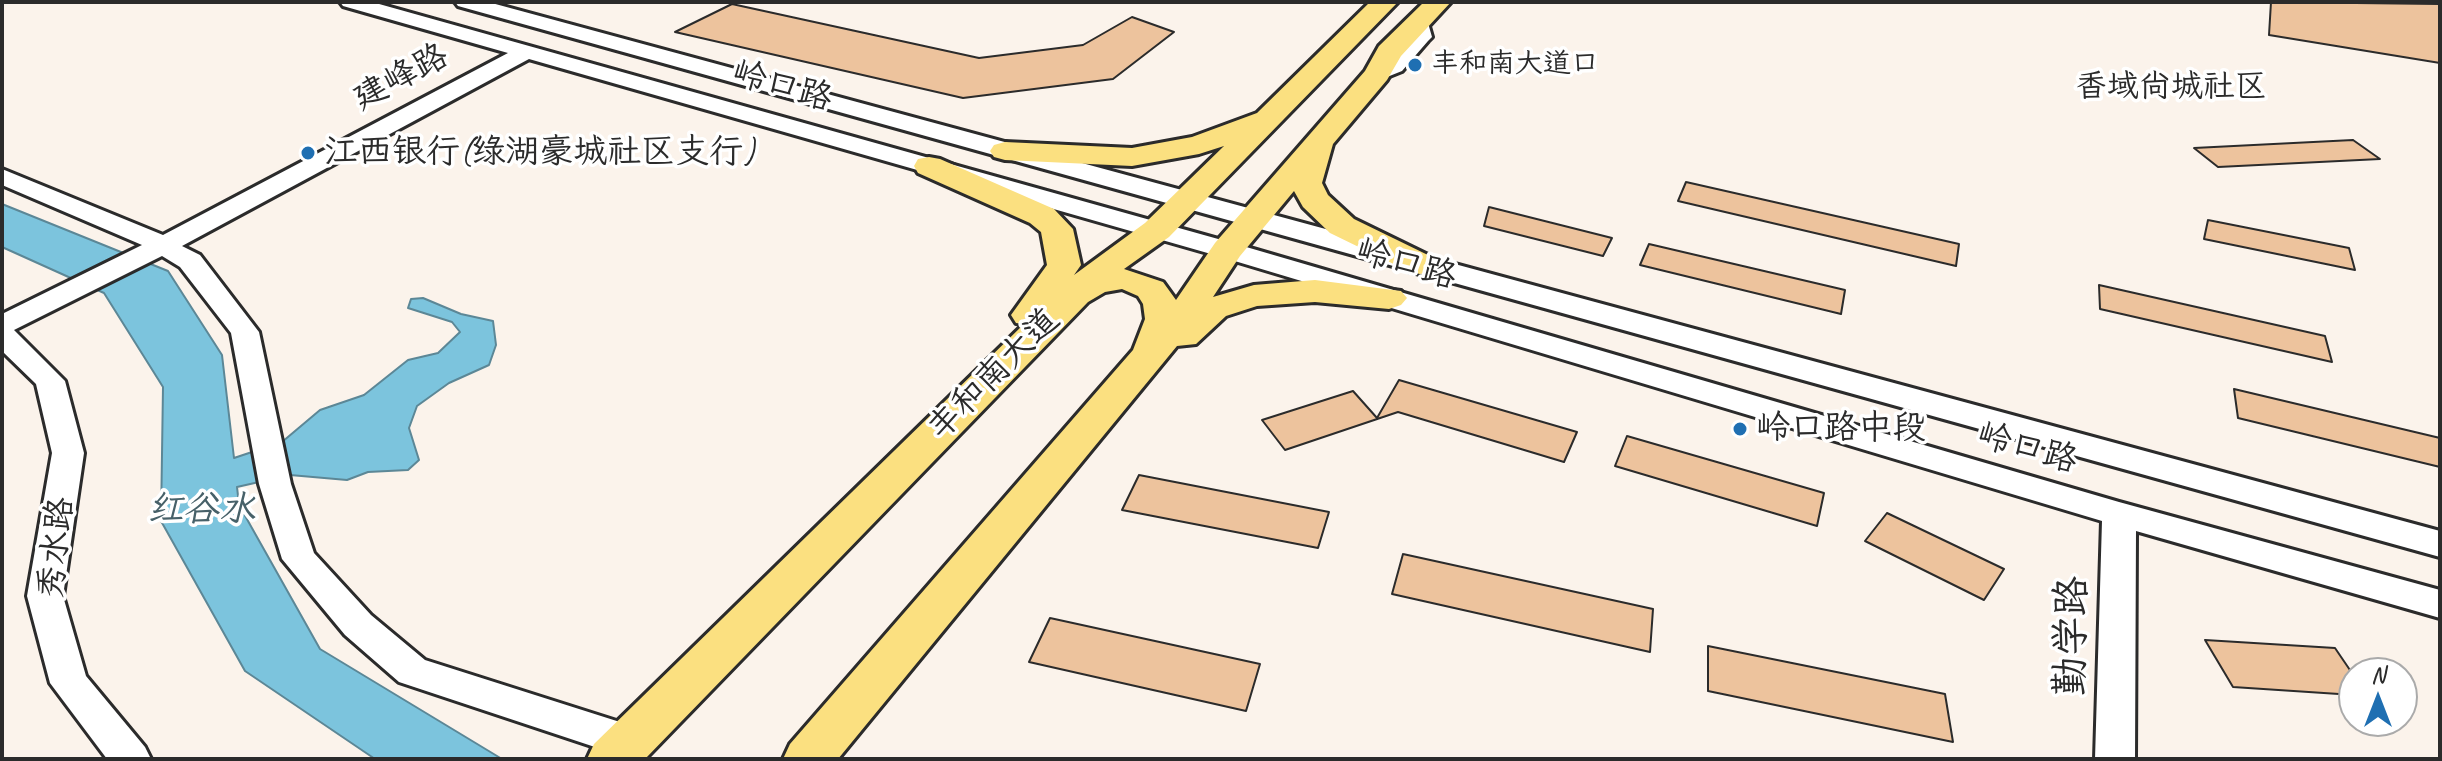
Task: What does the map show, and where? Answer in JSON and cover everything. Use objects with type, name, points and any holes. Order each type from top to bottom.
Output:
[{"type":"main road","name":"丰和南大道","points":[[622,750],[1097,272],[1157,230],[1385,2]]},
{"type":"main road","points":[[808,759],[1184,314],[1227,250],[1377,74],[1389,52],[1428,13]]},
{"type":"main road","points":[[1005,151],[1132,157],[1199,145],[1271,116]]},
{"type":"main road","points":[[1318,144],[1306,183],[1314,200],[1342,226],[1420,264]]},
{"type":"main road","points":[[929,166],[1042,216],[1057,229],[1064,265],[970,400]]},
{"type":"main road","points":[[1023,505],[1077,404],[1161,304],[1227,250]]},
{"type":"main road","points":[[1045,324],[1094,284],[1122,279],[1134,281],[1151,289],[1161,304],[1163,319],[1149,356]]},
{"type":"main road","points":[[1086,430],[1213,308],[1254,296],[1315,291],[1389,298]]},
{"type":"street","name":"岭口路","points":[[350,2],[1227,250],[2119,514],[2440,604]]},
{"type":"street","name":"岭口路","points":[[465,2],[2440,544]]},
{"type":"street","name":"建峰路","points":[[2,325],[165,244],[527,52]]},
{"type":"street","points":[[2,176],[165,244],[190,261],[245,332],[275,484],[299,559],[358,625],[412,671],[622,750]]},
{"type":"street","name":"秀水路","points":[[2,335],[50,381],[68,453],[45,596],[69,683],[131,759]]},
{"type":"street","name":"勤学路","points":[[2115,759],[2119,514]]},
{"type":"water","name":"红谷水","points":[[2,204],[168,271],[222,355],[234,458],[282,442],[320,410],[364,395],[408,360],[438,353],[460,332],[452,322],[408,308],[411,299],[423,298],[461,314],[493,321],[496,345],[489,365],[449,383],[417,406],[409,428],[419,460],[408,470],[368,472],[347,480],[290,475],[237,487],[239,505],[320,649],[502,759],[375,759],[245,671],[161,521],[163,387],[104,293],[2,247]]},
{"type":"building","points":[[2271,2],[2440,4],[2440,63],[2269,35]]},
{"type":"building","points":[[732,4],[979,58],[1083,45],[1132,17],[1174,32],[1113,79],[963,98],[675,32]]},
{"type":"building","points":[[2353,140],[2380,159],[2218,167],[2194,148]]},
{"type":"building","points":[[1686,182],[1959,244],[1956,266],[1678,201]]},
{"type":"building","points":[[1489,207],[1612,238],[1603,256],[1484,226]]},
{"type":"building","points":[[2208,220],[2349,248],[2355,270],[2204,239]]},
{"type":"building","points":[[1649,244],[1845,290],[1841,314],[1640,265]]},
{"type":"building","points":[[2099,285],[2325,336],[2332,362],[2100,309]]},
{"type":"building","points":[[1399,380],[1577,432],[1564,462],[1398,412],[1285,450],[1262,420],[1353,391],[1377,418]]},
{"type":"building","points":[[2234,389],[2440,438],[2440,467],[2238,418]]},
{"type":"building","points":[[1627,436],[1824,493],[1817,526],[1615,466]]},
{"type":"building","points":[[1139,475],[1329,512],[1318,548],[1122,510]]},
{"type":"building","points":[[1887,513],[2004,569],[1984,600],[1865,541]]},
{"type":"building","points":[[1403,554],[1653,609],[1650,652],[1392,594]]},
{"type":"building","points":[[1050,618],[1260,664],[1246,711],[1029,662]]},
{"type":"building","points":[[2205,640],[2335,648],[2341,657],[2338,657],[2338,694],[2233,687]]},
{"type":"building","points":[[1708,646],[1945,694],[1953,742],[1708,691]]},
{"type":"place","name":"丰和南大道口","points":[[1415,65]]},
{"type":"place","name":"江西银行(绿湖豪城社区支行)","points":[[308,153]]},
{"type":"place","name":"岭口路中段","points":[[1740,429]]},
{"type":"district","name":"香域尚城社区","points":[[2171,88]]}]
